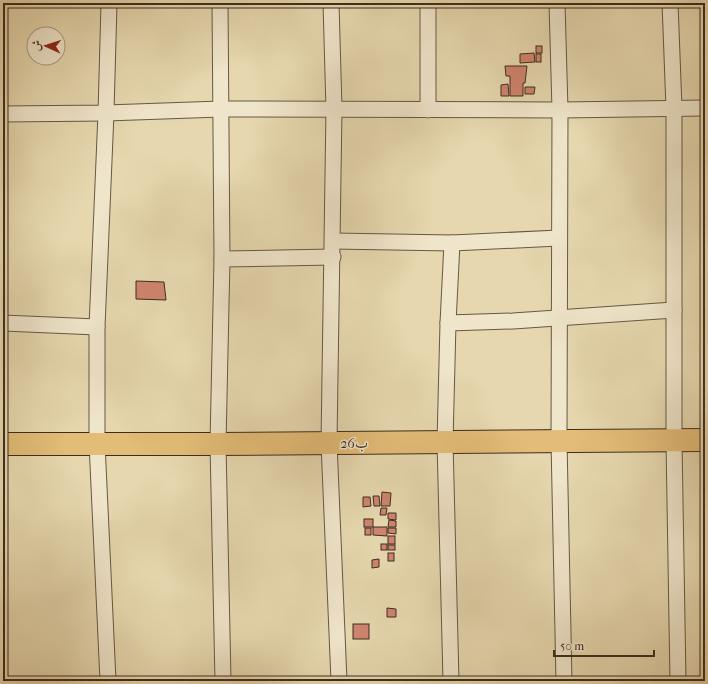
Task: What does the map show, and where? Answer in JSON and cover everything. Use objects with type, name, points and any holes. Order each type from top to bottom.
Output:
[{"type":"highway","name":"26ب","points":[[3,444],[218,444],[705,440]]},
{"type":"street","points":[[108,681],[97,444],[97,327],[109,3]]},
{"type":"street","points":[[220,3],[222,259],[218,444],[222,681]]},
{"type":"street","points":[[331,3],[334,109],[333,257],[329,443],[339,681]]},
{"type":"street","points":[[428,3],[428,110]]},
{"type":"street","points":[[557,3],[560,110],[559,441],[564,681]]},
{"type":"street","points":[[670,3],[674,108],[674,441],[678,681]]},
{"type":"street","points":[[3,114],[334,109],[560,110],[705,108]]},
{"type":"street","points":[[333,241],[452,243],[559,238]]},
{"type":"street","points":[[451,681],[445,442],[452,243]]},
{"type":"street","points":[[222,259],[333,257]]},
{"type":"street","points":[[448,323],[560,318],[674,310]]},
{"type":"street","points":[[3,323],[97,327]]},
{"type":"building","points":[[536,46],[542,46],[542,53],[536,53]]},
{"type":"building","points":[[534,53],[535,62],[520,63],[520,54]]},
{"type":"building","points":[[536,54],[541,54],[541,62],[536,62]]},
{"type":"building","points":[[505,66],[527,66],[525,83],[523,83],[523,96],[510,96],[510,76],[506,76]]},
{"type":"building","points":[[508,84],[509,96],[501,96],[501,85]]},
{"type":"building","points":[[525,87],[535,87],[534,94],[525,94]]},
{"type":"building","points":[[136,281],[164,282],[166,300],[136,299]]},
{"type":"building","points":[[382,492],[391,493],[390,506],[381,506]]},
{"type":"building","points":[[373,496],[379,496],[380,506],[374,506]]},
{"type":"building","points":[[363,497],[370,497],[371,506],[363,507]]},
{"type":"building","points":[[381,508],[387,508],[386,515],[380,515]]},
{"type":"building","points":[[388,513],[396,513],[396,520],[388,519]]},
{"type":"building","points":[[364,519],[373,519],[373,527],[364,527]]},
{"type":"building","points":[[389,520],[396,521],[396,527],[388,527]]},
{"type":"building","points":[[373,527],[387,527],[387,536],[373,535]]},
{"type":"building","points":[[365,528],[371,528],[371,535],[365,535]]},
{"type":"building","points":[[388,528],[396,528],[396,534],[388,533]]},
{"type":"building","points":[[388,536],[395,536],[395,544],[388,544]]},
{"type":"building","points":[[381,544],[387,544],[387,550],[381,550]]},
{"type":"building","points":[[388,545],[395,545],[395,550],[388,550]]},
{"type":"building","points":[[388,553],[394,553],[394,561],[388,561]]},
{"type":"building","points":[[379,559],[379,567],[372,568],[372,560]]},
{"type":"building","points":[[387,608],[396,609],[396,617],[387,617]]},
{"type":"building","points":[[353,624],[369,624],[369,639],[353,639]]}]
